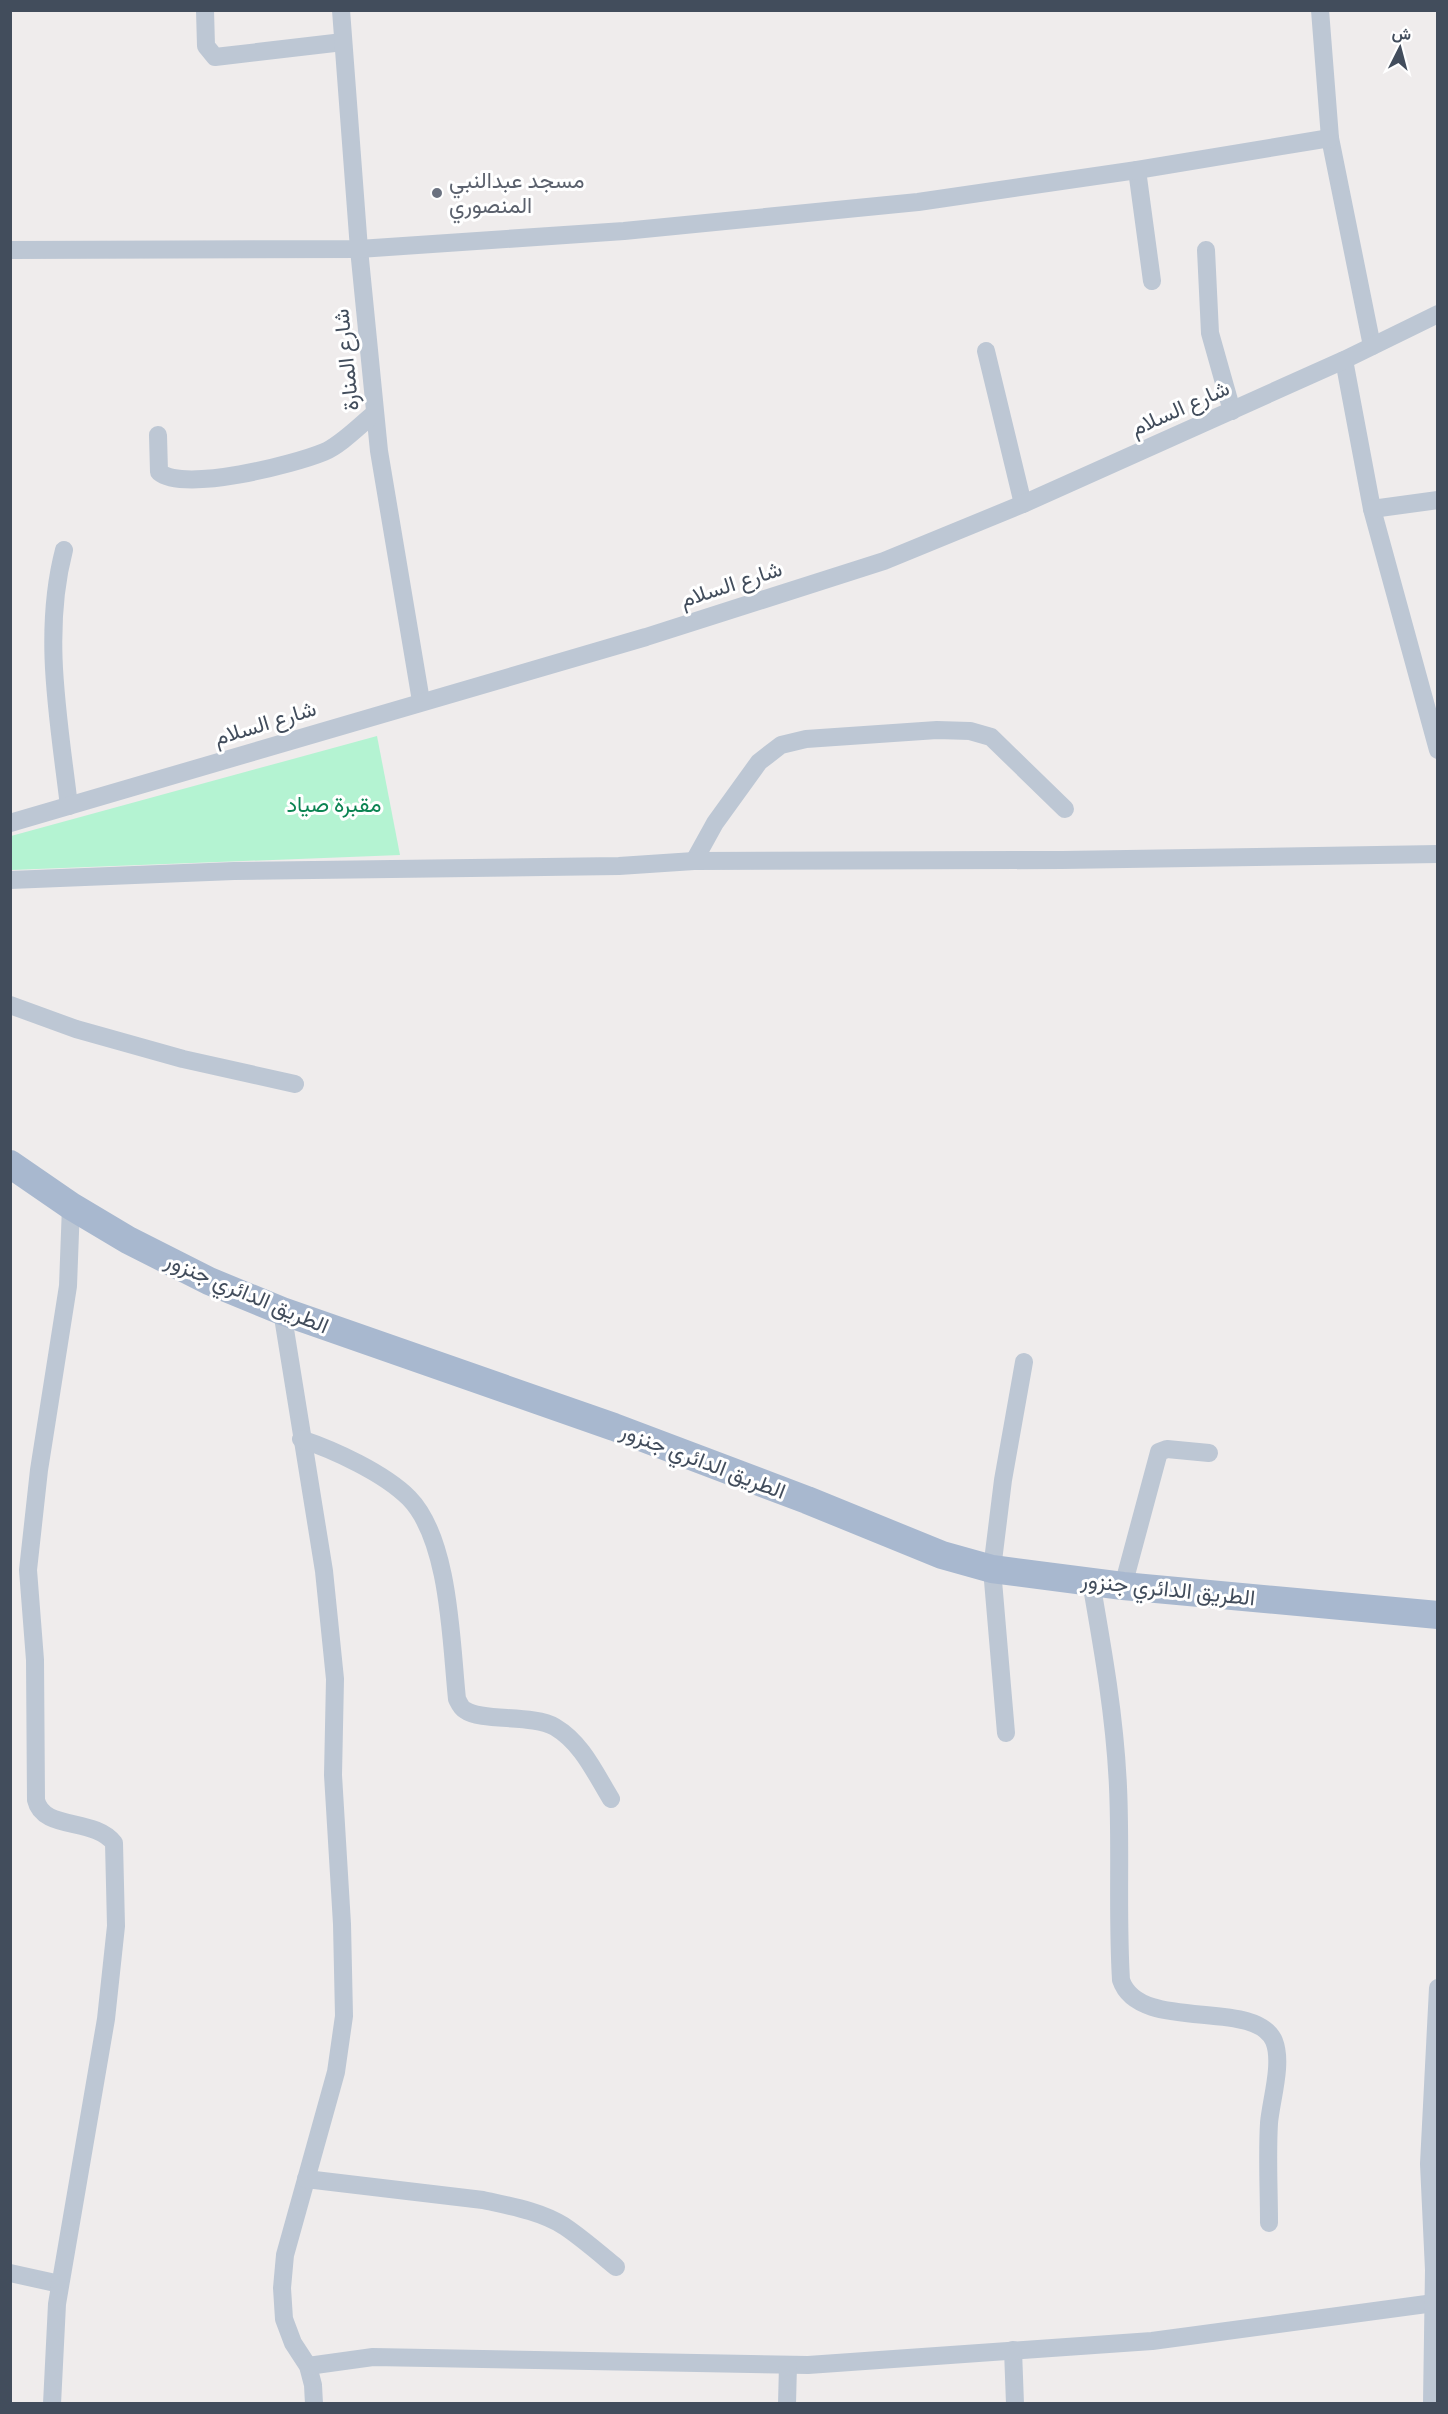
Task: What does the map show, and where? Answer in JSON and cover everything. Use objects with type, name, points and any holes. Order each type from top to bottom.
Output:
[{"type":"main road","name":"الطريق الدائري جنزور","points":[[10,1164],[71,1206],[128,1240],[209,1281],[282,1311],[527,1396],[807,1500],[922,1547],[992,1569],[1090,1582],[1437,1615]]},
{"type":"street","points":[[205,10],[206,46],[215,57],[343,42]]},
{"type":"street","name":"شارع المنارة","points":[[341,10],[359,249],[379,451],[421,701]]},
{"type":"street","points":[[1320,10],[1330,138],[1372,346]]},
{"type":"street","points":[[10,250],[359,249],[624,231],[918,202],[1137,170],[1330,138]]},
{"type":"street","points":[[1137,170],[1152,281]]},
{"type":"street","points":[[1206,250],[1210,333],[1232,411]]},
{"type":"street","name":"شارع السلام","points":[[10,823],[646,636],[884,561],[1023,504],[1232,411],[1344,360],[1437,314]]},
{"type":"street","points":[[986,351],[1023,504]]},
{"type":"street","points":[[1344,360],[1372,509],[1437,750]]},
{"type":"street","points":[[158,435],[159,472],[166,477],[198,480],[276,468],[326,451],[375,413]]},
{"type":"street","points":[[1372,509],[1437,500]]},
{"type":"street","points":[[64,550],[57,579],[53,667],[69,806]]},
{"type":"street","points":[[693,861],[714,824],[759,762],[781,745],[806,739],[937,730],[970,731],[991,736],[1065,809]]},
{"type":"street","points":[[10,880],[234,871],[619,866],[693,861],[1062,860],[1437,854]]},
{"type":"street","points":[[10,1005],[76,1029],[183,1059],[295,1084]]},
{"type":"street","points":[[52,2403],[57,2304],[106,2019],[116,1926],[114,1843],[101,1831],[48,1817],[38,1806],[36,1800],[35,1660],[28,1570],[39,1470],[68,1286],[71,1206]]},
{"type":"street","points":[[282,1311],[324,1571],[335,1678],[333,1775],[342,1924],[344,2016],[336,2072],[285,2255],[282,2288],[284,2319],[293,2343],[308,2366],[313,2385],[314,2403]]},
{"type":"street","points":[[1006,1733],[992,1569],[1003,1480],[1024,1362]]},
{"type":"street","points":[[301,1438],[332,1450],[386,1480],[409,1498],[420,1515],[433,1539],[449,1612],[457,1699],[460,1706],[472,1714],[538,1721],[553,1726],[582,1751],[611,1799]]},
{"type":"street","points":[[1123,1586],[1159,1452],[1167,1449],[1209,1453]]},
{"type":"street","points":[[1090,1582],[1105,1659],[1116,1753],[1121,1980],[1124,1989],[1142,2002],[1184,2014],[1246,2021],[1267,2032],[1274,2042],[1277,2057],[1269,2123],[1269,2223]]},
{"type":"street","points":[[1432,2403],[1434,2303],[1429,2164],[1437,1988]]},
{"type":"street","points":[[306,2179],[509,2205],[563,2226],[616,2267]]},
{"type":"street","points":[[10,2273],[60,2284]]},
{"type":"street","points":[[308,2366],[373,2357],[623,2360],[788,2365],[1163,2340],[1434,2303]]},
{"type":"street","points":[[1012,2350],[1015,2403]]},
{"type":"street","points":[[787,2403],[788,2365]]},
{"type":"green space","name":"مقبرة صياد","points":[[377,736],[400,855],[11,870],[11,836]]},
{"type":"place","name":"مسجد عبدالنبي المنصوري","points":[[437,193]]}]
